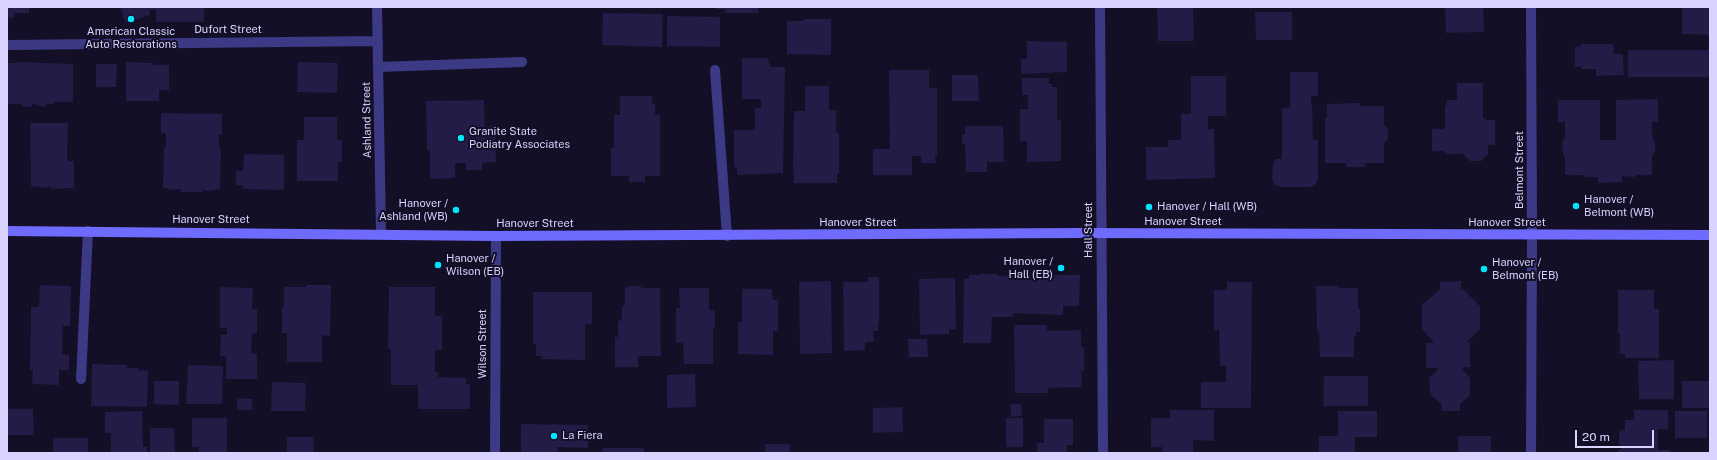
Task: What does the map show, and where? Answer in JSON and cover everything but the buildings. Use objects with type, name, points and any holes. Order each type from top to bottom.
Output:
[{"type":"street","name":"Ashland Street","points":[[378,7],[381,233]]},
{"type":"street","name":"Hall Street","points":[[1100,7],[1103,453]]},
{"type":"street","name":"Belmont Street","points":[[1531,7],[1531,453]]},
{"type":"street","name":"Dufort Street","points":[[7,45],[378,41]]},
{"type":"street","points":[[378,67],[522,62]]},
{"type":"street","points":[[715,70],[727,236]]},
{"type":"street","name":"Hanover Street","points":[[7,230],[381,233],[496,236],[1101,233],[1710,235]]},
{"type":"street","points":[[81,378],[88,231]]},
{"type":"street","name":"Wilson Street","points":[[495,453],[496,236]]},
{"type":"place","name":"American Classic Auto Restorations","points":[[131,19]]},
{"type":"place","name":"Granite State Podiatry Associates","points":[[461,138]]},
{"type":"place","name":"Hanover / Belmont (WB)","points":[[1576,206]]},
{"type":"place","name":"Hanover / Hall (WB)","points":[[1149,207]]},
{"type":"place","name":"Hanover / Ashland (WB)","points":[[456,210]]},
{"type":"place","name":"Hanover / Wilson (EB)","points":[[438,265]]},
{"type":"place","name":"Hanover / Hall (EB)","points":[[1061,268]]},
{"type":"place","name":"Hanover / Belmont (EB)","points":[[1484,269]]},
{"type":"place","name":"La Fiera","points":[[554,436]]}]
